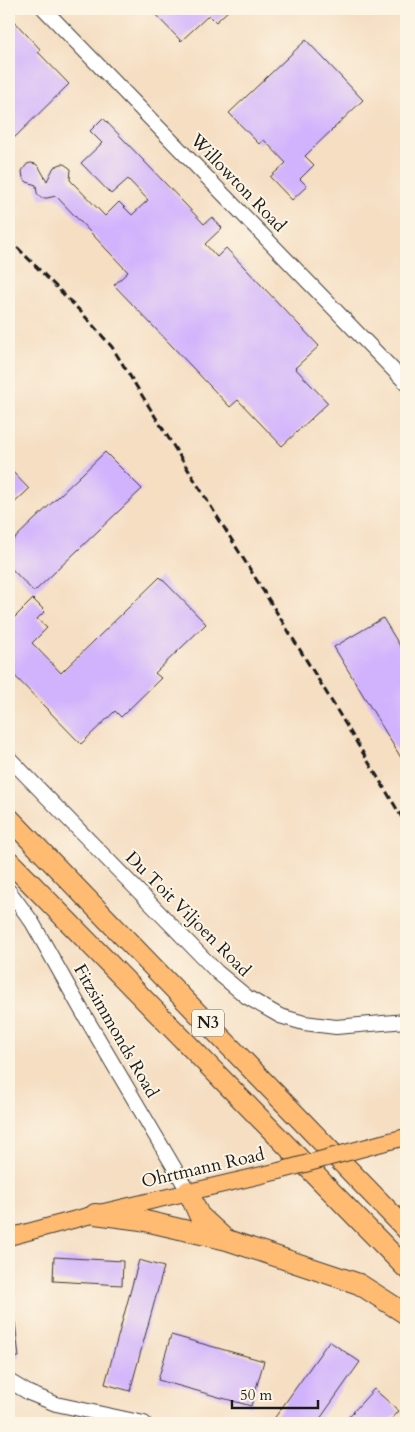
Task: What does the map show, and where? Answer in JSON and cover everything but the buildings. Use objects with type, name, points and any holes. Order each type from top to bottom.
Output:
[{"type":"highway","name":"N3","points":[[9,818],[406,1229]]},
{"type":"highway","name":"N3","points":[[9,861],[406,1268]]},
{"type":"highway","points":[[188,1192],[199,1215],[227,1240]]},
{"type":"highway","points":[[95,1214],[141,1220],[227,1240],[359,1284],[406,1314]]},
{"type":"main road","name":"Ohrtmann Road","points":[[9,1238],[95,1214],[279,1171],[406,1136]]},
{"type":"street","name":"Willowton Road","points":[[44,9],[406,383]]},
{"type":"street","name":"Du Toit Viljoen Road","points":[[9,758],[217,972],[247,998],[280,1016],[304,1023],[336,1027],[406,1021]]},
{"type":"street","name":"Fitzsimmonds Road","points":[[9,891],[32,922],[188,1192]]},
{"type":"street","points":[[9,1381],[28,1393],[56,1404],[144,1423]]},
{"type":"railway","points":[[9,239],[81,312],[112,347],[406,824]]}]
